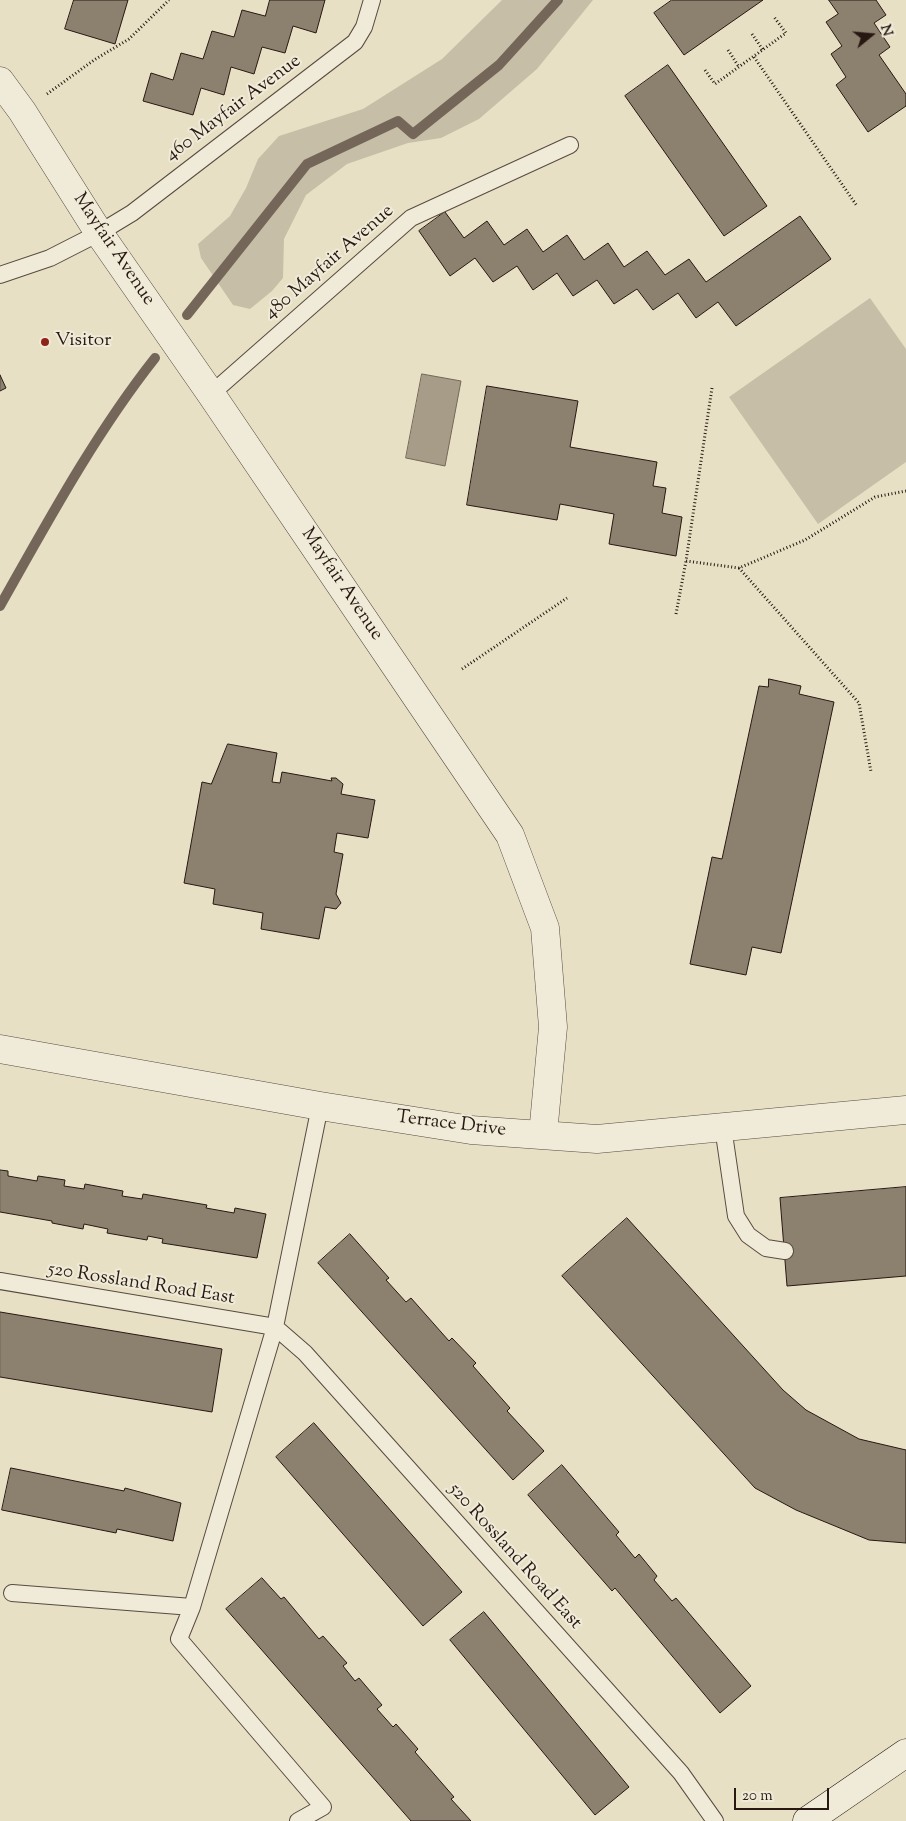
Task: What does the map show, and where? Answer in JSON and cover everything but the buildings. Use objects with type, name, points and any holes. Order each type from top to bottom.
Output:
[{"type":"street","name":"Mayfair Avenue","points":[[0,81],[22,111],[100,233],[510,835],[545,928],[553,1027],[543,1134]]},
{"type":"street","name":"Terrace Drive","points":[[0,1049],[320,1106],[471,1130],[597,1139],[906,1110]]},
{"type":"street","points":[[807,1821],[906,1753]]},
{"type":"lane","name":"460 Mayfair Avenue","points":[[0,274],[50,258],[100,233],[132,213],[355,42],[364,27],[372,0]]},
{"type":"lane","name":"480 Mayfair Avenue","points":[[211,394],[411,218],[570,145]]},
{"type":"lane","points":[[298,1821],[323,1807],[179,1639],[192,1608],[275,1327],[320,1106]]},
{"type":"lane","points":[[723,1128],[736,1216],[748,1235],[766,1248],[785,1251]]},
{"type":"lane","name":"520 Rossland Road East","points":[[0,1281],[275,1327],[312,1361],[681,1773],[715,1821]]},
{"type":"lane","points":[[12,1593],[192,1608]]},
{"type":"path","points":[[22,111],[94,60],[129,39],[169,0]]},
{"type":"path","points":[[705,70],[715,84],[786,34],[774,17]]},
{"type":"path","points":[[752,34],[763,50]]},
{"type":"path","points":[[728,50],[740,67]]},
{"type":"path","points":[[754,57],[857,206]]},
{"type":"path","points":[[676,614],[686,561],[712,388]]},
{"type":"path","points":[[686,561],[739,568],[805,540],[875,497],[906,491]]},
{"type":"path","points":[[739,568],[859,703],[871,772]]},
{"type":"path","points":[[462,669],[567,598]]},
{"type":"shaded area","points":[[502,0],[593,0],[537,69],[479,119],[441,138],[408,143],[347,164],[306,195],[284,239],[283,278],[272,291],[250,309],[233,305],[201,258],[198,244],[230,216],[246,188],[258,159],[279,136],[363,109],[442,59]]},
{"type":"shaded area","points":[[870,298],[906,349],[906,462],[818,524],[729,397]]},
{"type":"shaded area","points":[[422,374],[461,381],[445,466],[406,458]]},
{"type":"waterway","points":[[187,315],[307,164],[398,121],[413,134],[499,65],[558,0]]},
{"type":"waterway","points":[[0,606],[92,447],[155,358]]},
{"type":"place","name":"Visitor","points":[[45,342]]}]
